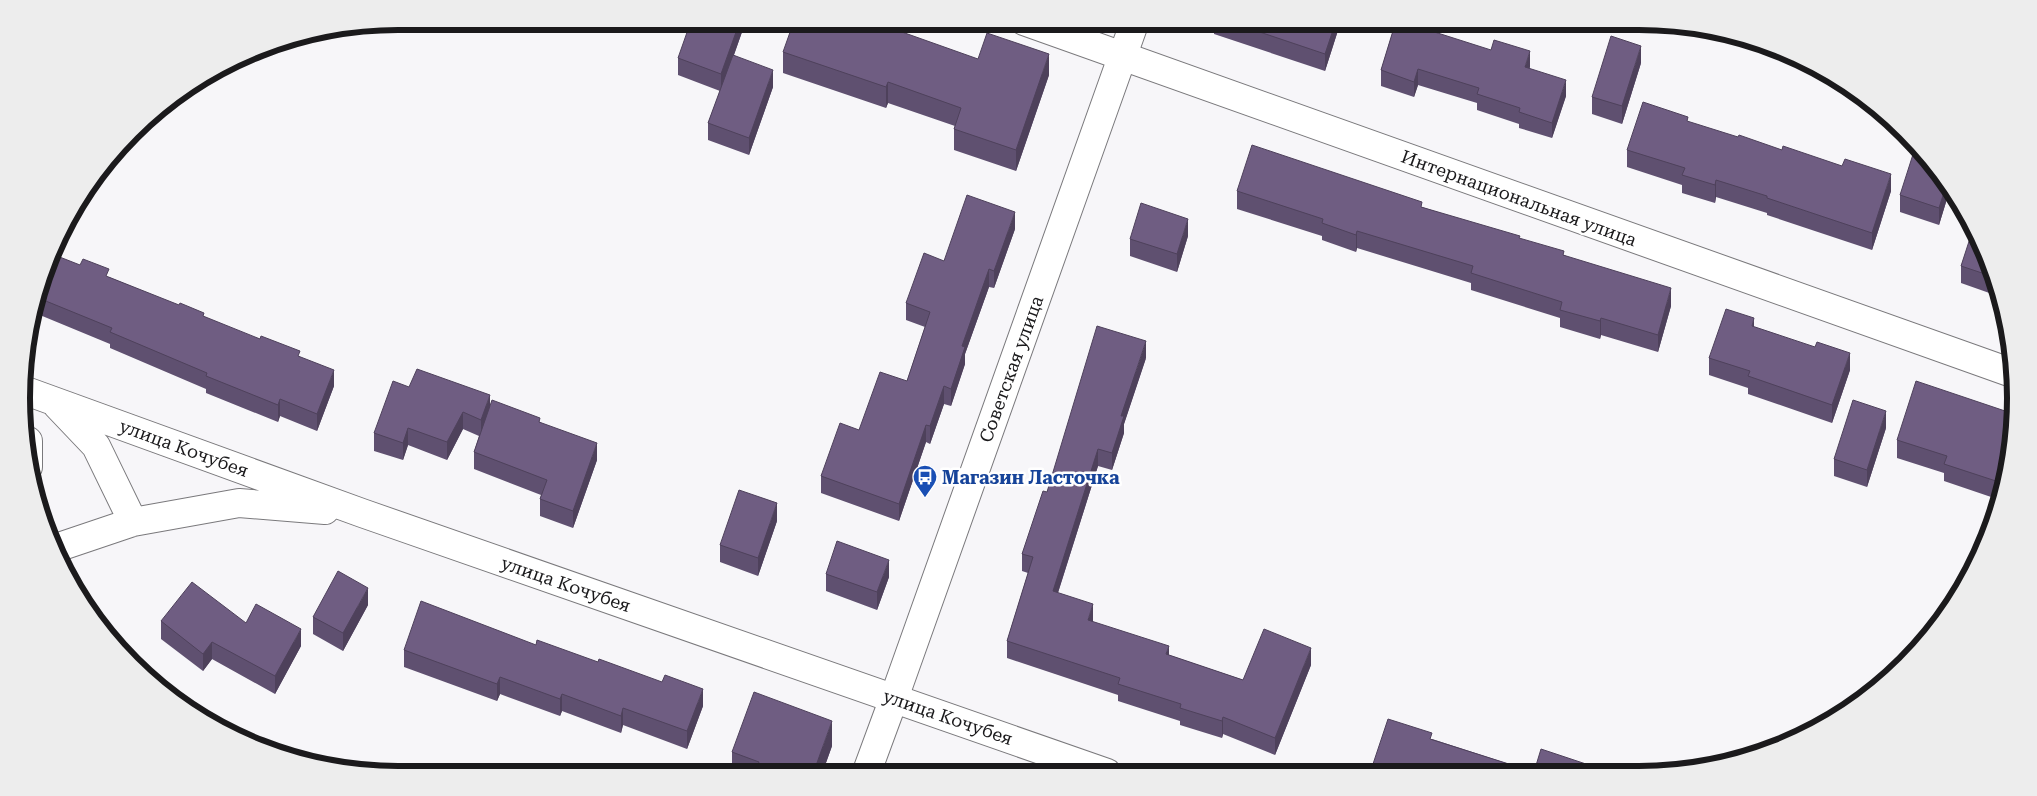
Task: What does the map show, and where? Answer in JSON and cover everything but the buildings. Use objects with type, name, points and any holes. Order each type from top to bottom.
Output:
[{"type":"street","name":"Интернациональная улица","points":[[1049,30],[2006,371]]},
{"type":"street","name":"Советская улица","points":[[869,766],[1132,30]]},
{"type":"street","name":"улица Кочубея","points":[[30,393],[362,513],[1087,766]]},
{"type":"street","points":[[53,401],[96,446],[133,522]]},
{"type":"street","points":[[61,546],[133,522],[239,503],[362,513]]},
{"type":"place","name":"Магазин Ласточка","points":[[925,498]]}]
